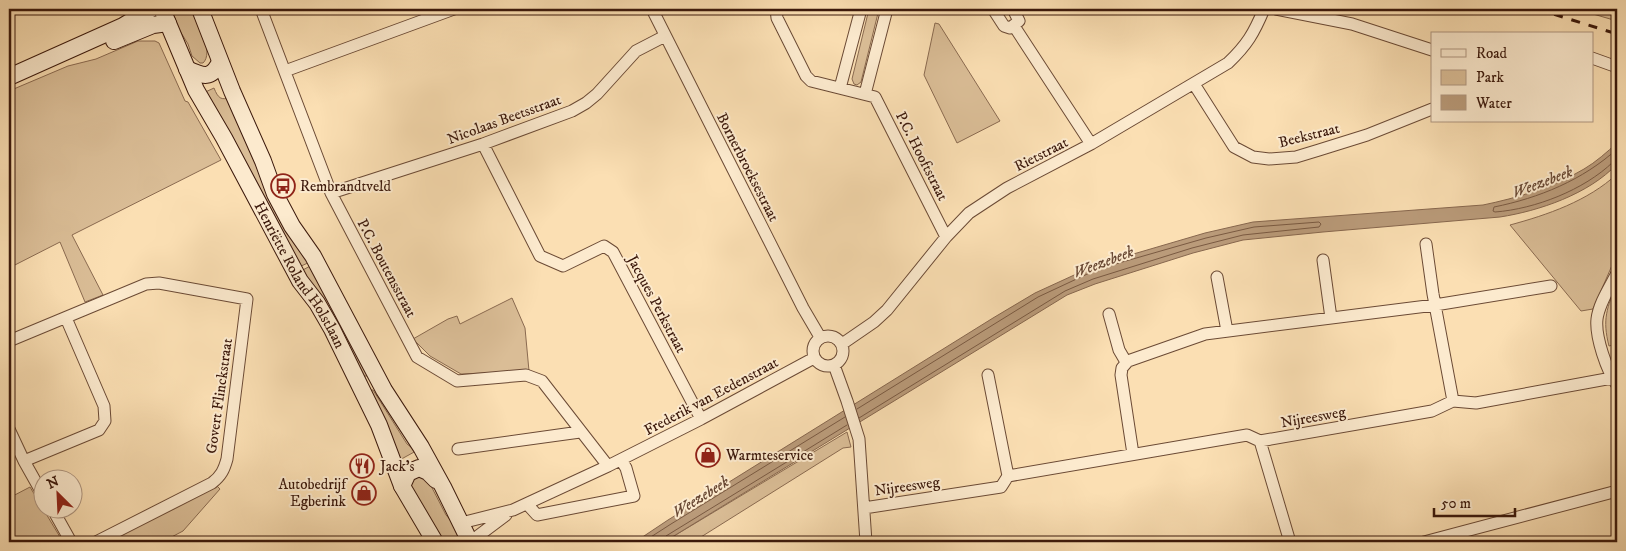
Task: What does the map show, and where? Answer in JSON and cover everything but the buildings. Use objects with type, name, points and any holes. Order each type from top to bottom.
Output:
[{"type":"main road","points":[[9,77],[123,26],[151,9]]},
{"type":"main road","name":"Henriëtte Roland Holstlaan","points":[[200,9],[237,105],[263,161],[275,194],[292,226],[313,256],[384,390],[443,487],[470,542]]},
{"type":"main road","points":[[40,64],[100,48],[153,25],[165,16]]},
{"type":"main road","name":"Henriëtte Roland Holstlaan","points":[[165,16],[203,103],[224,138],[300,281],[317,303],[340,345],[379,424],[402,486],[432,541]]},
{"type":"main road","points":[[187,69],[207,75],[216,70],[220,62]]},
{"type":"main road","points":[[402,486],[408,473],[419,468],[428,472],[443,487]]},
{"type":"street","name":"P.C. Boutensstraat","points":[[261,9],[331,193],[417,357],[457,381],[526,375],[542,381],[608,466]]},
{"type":"street","points":[[285,71],[454,9]]},
{"type":"street","name":"Bornerbroeksestraat","points":[[652,9],[803,308],[820,337]]},
{"type":"street","points":[[776,9],[777,18],[806,76],[811,81],[866,94],[887,9]]},
{"type":"street","points":[[840,88],[861,9]]},
{"type":"street","points":[[993,9],[1004,26],[1010,28],[1019,21],[1013,9]]},
{"type":"street","name":"Rietstraat","points":[[842,344],[874,322],[887,310],[946,237],[969,213],[998,194],[1091,144],[1228,63],[1244,48],[1252,36],[1264,9]]},
{"type":"street","points":[[1276,9],[1352,24],[1431,50]]},
{"type":"street","points":[[1014,26],[1091,144]]},
{"type":"street","name":"Nicolaas Beetsstraat","points":[[331,193],[483,144],[572,111],[597,94],[636,51],[666,36]]},
{"type":"street","points":[[1594,59],[1617,66]]},
{"type":"street","name":"Beekstraat","points":[[1194,84],[1234,147],[1253,157],[1269,159],[1296,157],[1319,150],[1367,135],[1431,109]]},
{"type":"street","name":"P.C. Hooftstraat","points":[[866,94],[875,97],[946,237]]},
{"type":"street","name":"Jacques Perkstraat","points":[[483,144],[540,256],[563,266],[604,246],[613,252],[701,419]]},
{"type":"street","points":[[1426,244],[1452,401]]},
{"type":"street","points":[[1323,260],[1331,318]]},
{"type":"street","points":[[1615,382],[1599,342],[1597,320],[1604,297],[1617,273]]},
{"type":"street","points":[[1216,277],[1227,331]]},
{"type":"street","name":"Govert Flinckstraat","points":[[66,318],[146,284],[158,284],[247,299],[227,459],[220,476],[212,483],[96,542]]},
{"type":"street","points":[[1133,454],[1121,375],[1122,368],[1126,362],[1201,335],[1435,305],[1551,286]]},
{"type":"street","points":[[1109,314],[1119,350],[1126,362]]},
{"type":"street","points":[[9,341],[66,318],[104,406],[105,421],[99,430],[24,461]]},
{"type":"street","points":[[832,336],[842,344],[844,350],[842,356],[839,362],[834,365],[822,366],[814,358],[813,346],[820,337],[832,336]]},
{"type":"street","name":"Frederik van Eedenstraat","points":[[461,523],[513,510],[528,504],[621,460],[814,358]]},
{"type":"street","points":[[834,365],[858,433],[866,542]]},
{"type":"street","points":[[988,374],[1008,476]]},
{"type":"street","name":"Nijreesweg","points":[[864,508],[1001,487],[1008,476],[1133,454],[1247,435],[1260,441],[1432,411],[1452,401],[1476,403],[1615,382]]},
{"type":"street","points":[[9,432],[32,475]]},
{"type":"street","points":[[458,449],[580,432]]},
{"type":"street","points":[[1260,441],[1290,542]]},
{"type":"street","points":[[528,504],[537,515],[634,496],[626,468],[621,460]]},
{"type":"street","points":[[1424,542],[1617,491]]},
{"type":"street","name":"Frederik van Eedenstraat","points":[[470,542],[513,510]]},
{"type":"street","points":[[58,518],[71,542]]},
{"type":"green space","points":[[175,9],[195,9],[206,45],[206,58],[203,63],[200,63],[192,56],[188,44],[170,15]]},
{"type":"green space","points":[[869,9],[879,9],[861,82],[857,85],[854,84],[852,79]]},
{"type":"green space","points":[[1576,9],[1617,9],[1617,21]]},
{"type":"green space","points":[[935,23],[939,24],[1000,121],[957,143],[924,75]]},
{"type":"green space","points":[[138,41],[155,41],[159,43],[185,101],[188,102],[221,160],[72,235],[103,295],[85,302],[60,242],[9,268],[9,91],[68,66],[96,59]]},
{"type":"green space","points":[[214,88],[220,98],[231,97],[312,261],[297,268],[201,94]]},
{"type":"green space","points":[[1617,174],[1617,254],[1593,309],[1581,311],[1510,225],[1566,206],[1606,184]]},
{"type":"green space","points":[[314,264],[371,376],[359,376],[299,272]]},
{"type":"green space","points":[[1617,283],[1617,344],[1609,346],[1606,321]]},
{"type":"green space","points":[[512,298],[525,328],[529,371],[461,374],[430,356],[413,339],[448,319],[457,316],[460,324]]},
{"type":"green space","points":[[368,390],[373,390],[407,444],[416,451],[396,462]]},
{"type":"green space","points":[[847,432],[851,447],[843,448],[693,542],[664,542]]},
{"type":"green space","points":[[415,475],[427,478],[446,515],[467,542],[440,542],[408,481]]},
{"type":"green space","points":[[217,486],[220,489],[183,531],[162,542],[107,542]]},
{"type":"green space","points":[[30,487],[32,490],[32,518],[49,518],[63,542],[9,542],[9,498]]},
{"type":"water","points":[[1617,143],[1617,164],[1606,175],[1563,200],[1547,206],[1500,217],[1243,240],[1193,253],[1095,284],[1067,295],[664,542],[635,542],[993,318],[1035,293],[1096,265],[1205,233],[1253,222],[1483,205],[1496,202],[1535,191],[1560,181],[1593,163]]},
{"type":"railway","points":[[1537,9],[1617,34]]},
{"type":"place","name":"Rembrandtveld","points":[[283,186]]},
{"type":"place","name":"Warmteservice","points":[[708,455]]},
{"type":"place","name":"Jack's","points":[[362,466]]},
{"type":"place","name":"Autobedrijf Egberink","points":[[364,493]]},
{"type":"water label","name":"Weezebeek","points":[[1542,181]]},
{"type":"water label","name":"Weezebeek","points":[[1103,261]]},
{"type":"water label","name":"Weezebeek","points":[[700,496]]}]
